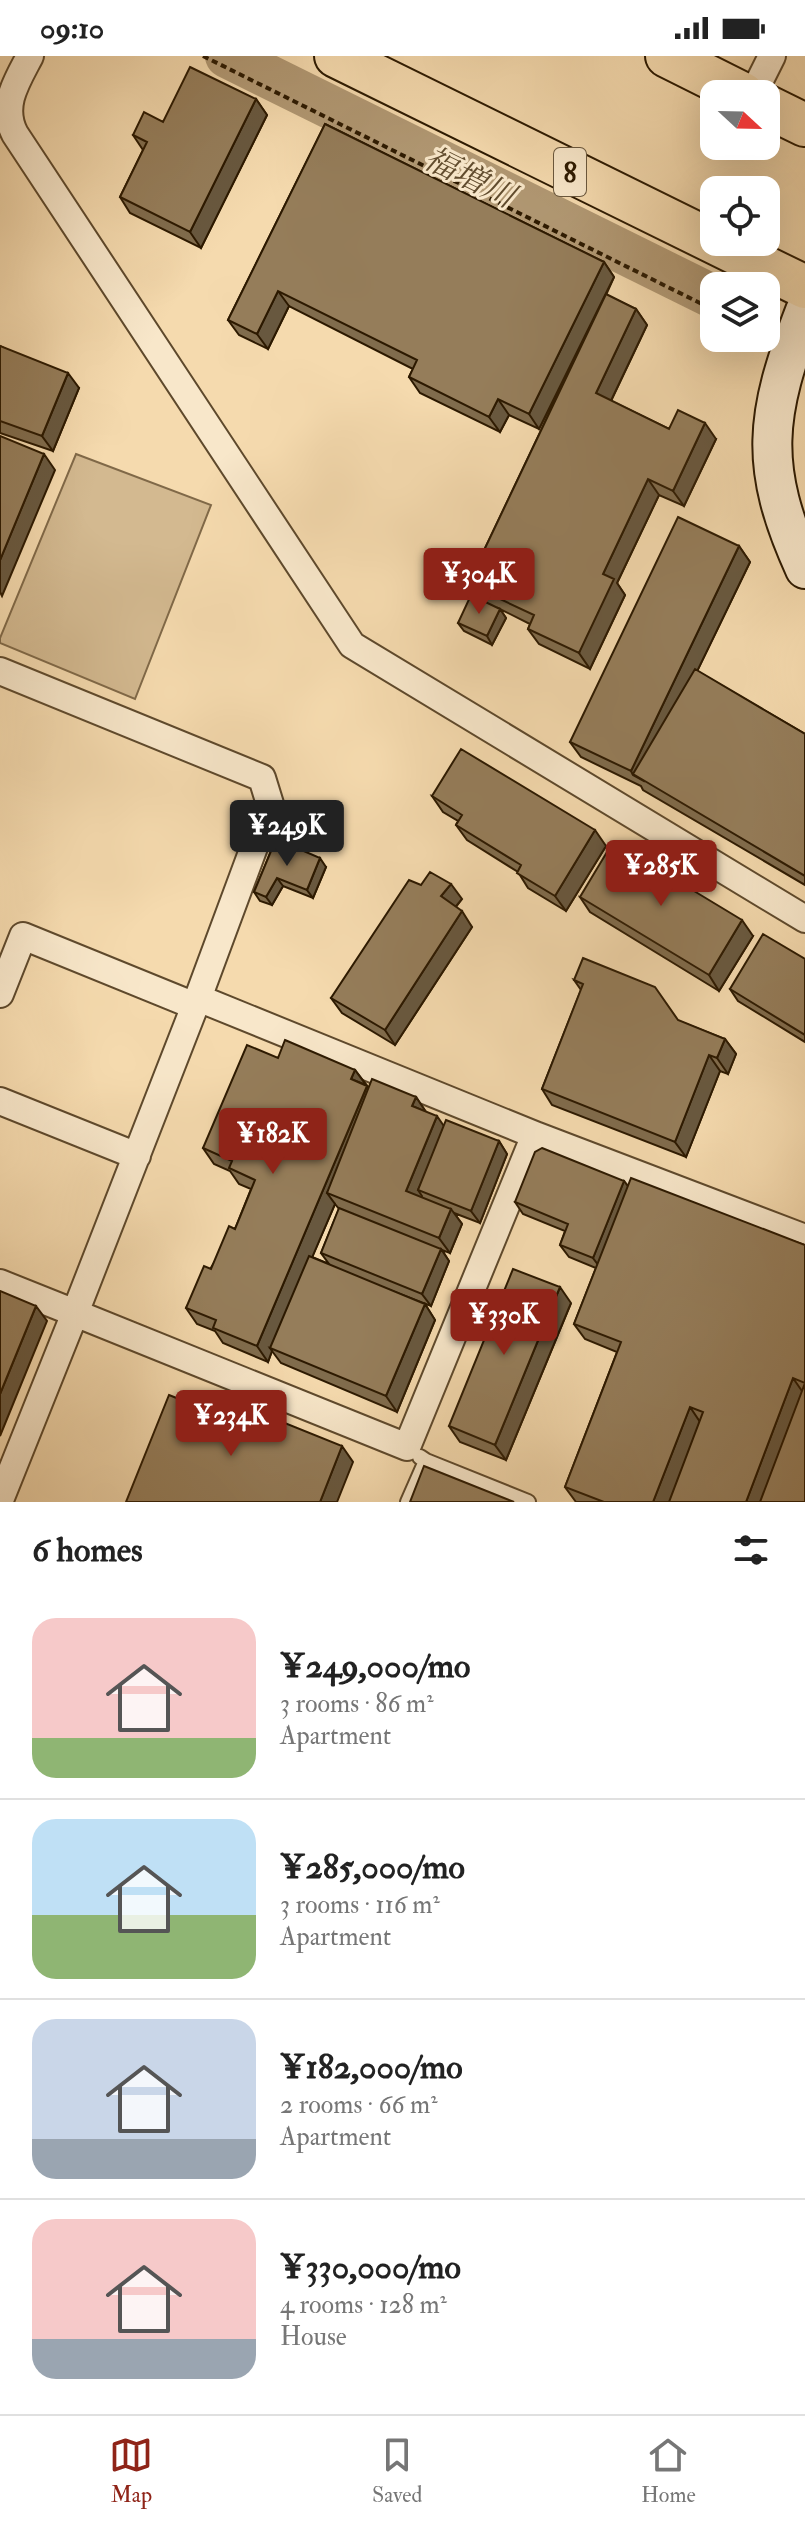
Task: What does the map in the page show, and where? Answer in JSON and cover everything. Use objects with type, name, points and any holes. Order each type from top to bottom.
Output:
[{"type":"main road","name":"8","points":[[336,56],[805,287]]},
{"type":"main road","points":[[667,56],[715,80]]},
{"type":"main road","points":[[780,113],[805,125]]},
{"type":"street","points":[[30,56],[7,110],[15,134],[352,645],[805,919]]},
{"type":"street","points":[[760,80],[772,56]]},
{"type":"street","points":[[805,311],[779,384],[771,452],[781,510],[805,569]]},
{"type":"street","points":[[0,671],[262,778],[270,804],[197,1002],[75,1313],[6,1467],[0,1500]]},
{"type":"street","points":[[0,994],[23,936],[805,1238]]},
{"type":"street","points":[[0,1101],[137,1156]]},
{"type":"street","points":[[0,1283],[416,1454],[535,1135]]},
{"type":"lane","points":[[408,1502],[416,1454],[528,1502]]},
{"type":"path","points":[[203,56],[700,303]]},
{"type":"shaded area","points":[[76,454],[211,505],[135,699],[0,643]]},
{"type":"building","points":[[190,67],[256,99],[190,232],[120,197],[147,142],[133,135],[144,112],[163,122]]},
{"type":"building","points":[[325,124],[604,262],[529,414],[498,399],[489,417],[409,377],[417,360],[278,291],[257,334],[228,320]]},
{"type":"building","points":[[606,294],[636,309],[596,393],[669,429],[678,410],[705,423],[673,491],[648,479],[603,574],[614,579],[579,653],[528,629],[534,615],[468,584]]},
{"type":"building","points":[[0,346],[68,373],[42,436],[0,421]]},
{"type":"building","points":[[0,436],[44,454],[0,560]]},
{"type":"building","points":[[678,517],[739,546],[631,771],[570,742]]},
{"type":"building","points":[[471,595],[500,609],[487,636],[458,623]]},
{"type":"building","points":[[695,669],[805,734],[805,876],[633,774]]},
{"type":"building","points":[[461,749],[595,830],[555,896],[517,873],[521,865],[456,825],[462,815],[432,796]]},
{"type":"building","points":[[276,839],[320,858],[307,890],[277,878],[266,897],[254,892]]},
{"type":"building","points":[[613,842],[742,920],[709,975],[580,897]]},
{"type":"building","points":[[430,872],[451,884],[441,896],[462,911],[385,1030],[331,998],[409,880],[421,885]]},
{"type":"building","points":[[763,934],[805,959],[805,1035],[730,989]]},
{"type":"building","points":[[583,958],[655,987],[678,1020],[725,1039],[717,1058],[709,1055],[675,1142],[542,1089],[583,984],[574,980]]},
{"type":"building","points":[[285,1040],[355,1070],[351,1079],[367,1086],[257,1346],[213,1328],[216,1320],[186,1308],[204,1266],[211,1269],[229,1226],[235,1229],[255,1180],[229,1168],[232,1161],[203,1148],[247,1045],[278,1058]]},
{"type":"building","points":[[372,1079],[416,1097],[412,1106],[437,1116],[406,1191],[451,1209],[439,1238],[327,1193]]},
{"type":"building","points":[[446,1120],[499,1141],[471,1211],[418,1190]]},
{"type":"building","points":[[542,1148],[624,1181],[593,1258],[560,1245],[568,1224],[515,1202],[535,1152]]},
{"type":"building","points":[[631,1178],[805,1245],[805,1383],[793,1378],[746,1502],[669,1502],[703,1412],[690,1407],[653,1502],[604,1502],[565,1487],[621,1342],[574,1324]]},
{"type":"building","points":[[339,1208],[441,1249],[422,1294],[321,1253]]},
{"type":"building","points":[[309,1256],[425,1304],[386,1396],[270,1348]]},
{"type":"building","points":[[513,1269],[560,1287],[495,1445],[449,1426]]},
{"type":"building","points":[[0,1291],[36,1306],[0,1394]]},
{"type":"building","points":[[805,1383],[805,1502],[760,1502]]},
{"type":"building","points":[[169,1395],[214,1413],[220,1397],[342,1446],[320,1502],[126,1502]]},
{"type":"building","points":[[424,1466],[514,1502],[410,1502]]},
{"type":"waterway","name":"福増川","points":[[227,56],[700,290]]}]
